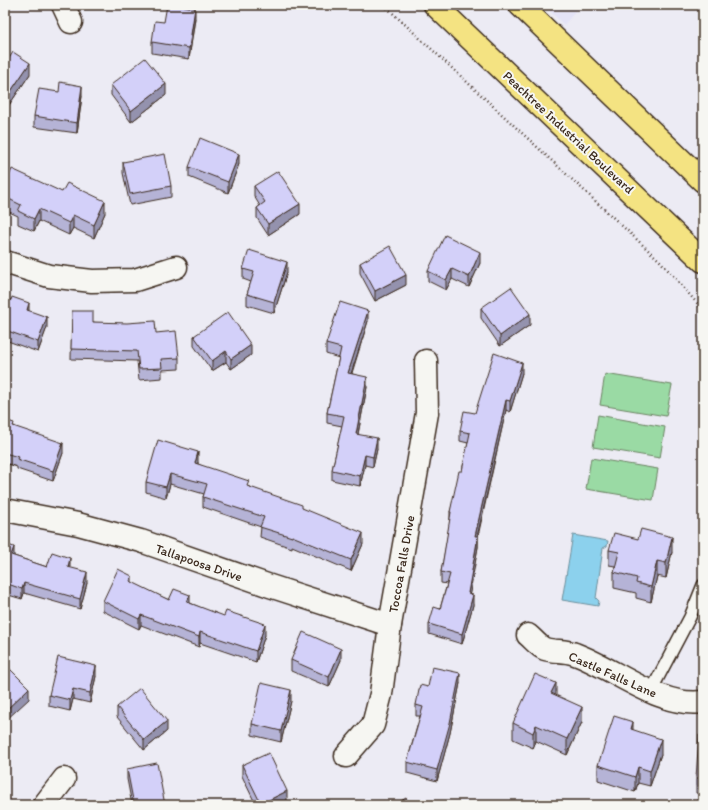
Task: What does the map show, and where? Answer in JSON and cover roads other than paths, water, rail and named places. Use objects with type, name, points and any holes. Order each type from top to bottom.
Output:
[{"type":"highway","name":"Peachtree Industrial Boulevard","points":[[435,5],[703,261]]},
{"type":"highway","points":[[520,5],[703,181]]},
{"type":"street","points":[[5,262],[49,276],[92,282],[135,280],[176,267]]},
{"type":"street","name":"Toccoa Falls Drive","points":[[346,756],[373,725],[381,694],[390,625],[427,413],[426,361]]},
{"type":"street","name":"Tallapoosa Drive","points":[[5,510],[78,524],[141,541],[270,586],[390,625]]},
{"type":"street","name":"Castle Falls Lane","points":[[528,635],[544,648],[574,653],[651,691],[672,699],[695,703],[703,702]]},
{"type":"street","points":[[44,805],[64,779]]},
{"type":"lane","points":[[651,691],[690,617],[703,585]]},
{"type":"water","points":[[573,535],[608,541],[607,546],[603,548],[596,598],[599,601],[598,606],[562,600]]}]
